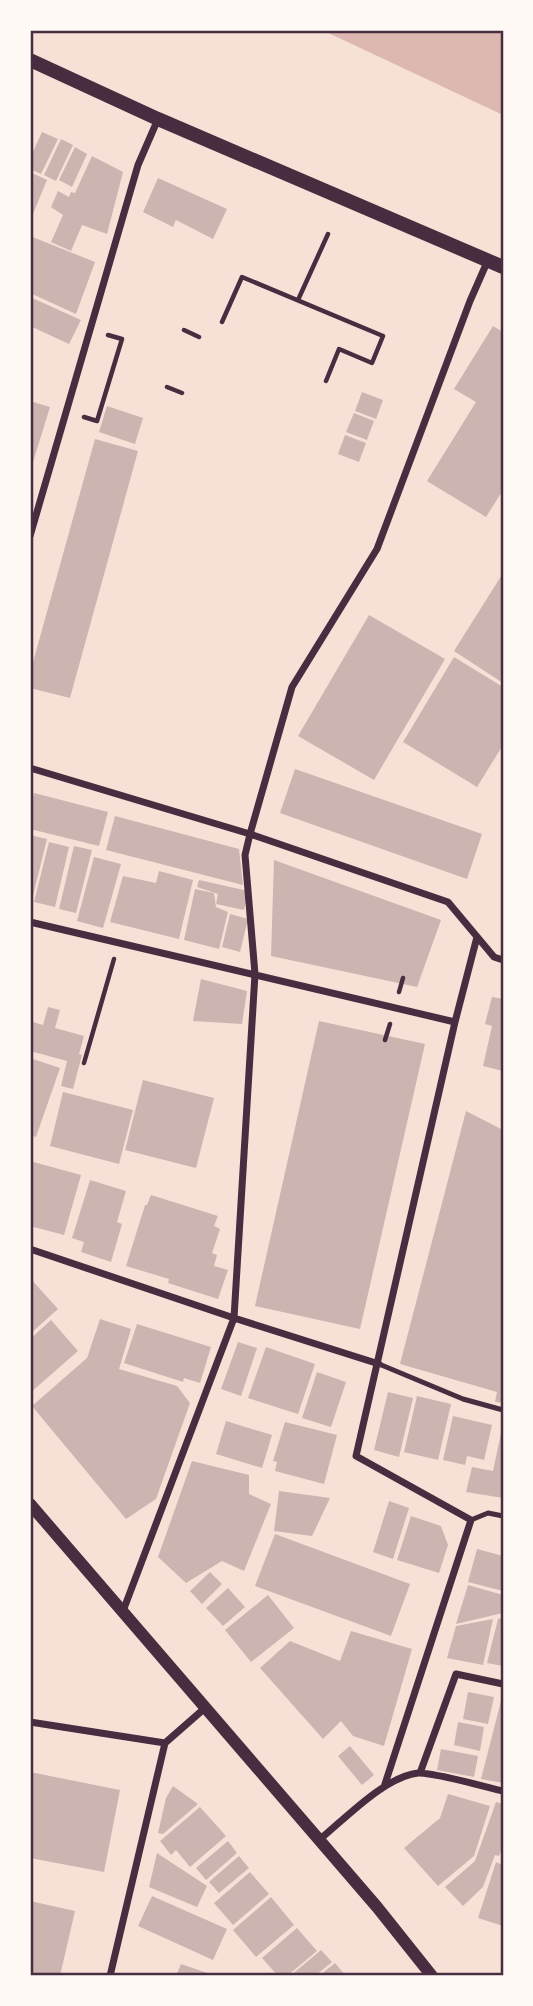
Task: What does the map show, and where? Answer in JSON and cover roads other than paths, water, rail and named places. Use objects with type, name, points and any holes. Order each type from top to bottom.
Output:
[{"type":"main road","points":[[30,60],[158,119],[503,267]]},
{"type":"street","points":[[30,536],[138,165],[158,119]]},
{"type":"street","points":[[123,1611],[234,1318],[255,974],[245,855],[250,834],[292,687],[377,549],[470,300],[488,260]]},
{"type":"street","points":[[30,768],[250,834],[448,902],[494,957],[503,961]]},
{"type":"street","points":[[30,922],[455,1022]]},
{"type":"street","points":[[384,1787],[471,1520],[356,1456],[455,1022],[477,937]]},
{"type":"street","points":[[30,1249],[379,1364]]},
{"type":"street","points":[[30,1504],[377,1907],[432,1976]]},
{"type":"street","points":[[419,1773],[456,1674],[503,1684]]},
{"type":"street","points":[[110,1976],[165,1743],[205,1708]]},
{"type":"street","points":[[30,1722],[165,1743]]},
{"type":"street","points":[[319,1840],[399,1778],[419,1773],[503,1791]]},
{"type":"lane","points":[[379,1364],[463,1399],[503,1410]]},
{"type":"lane","points":[[471,1520],[488,1514],[503,1516]]}]
